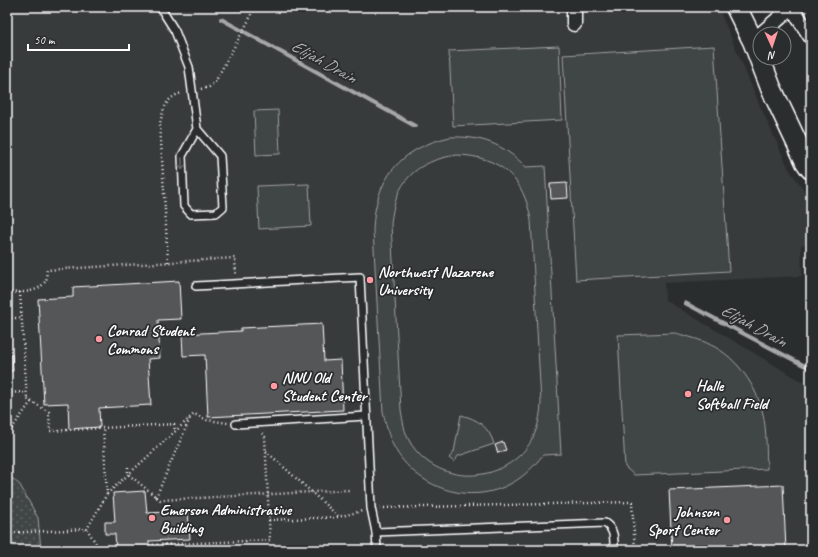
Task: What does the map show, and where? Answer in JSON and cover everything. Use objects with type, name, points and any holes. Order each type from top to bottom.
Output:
[{"type":"main road","points":[[736,7],[752,29]]},
{"type":"main road","points":[[765,66],[771,88],[806,162],[811,169]]},
{"type":"street","points":[[574,7],[574,24]]},
{"type":"street","points":[[771,26],[792,8],[811,37]]},
{"type":"lane","points":[[160,7],[175,31],[189,67],[197,129],[220,156],[223,207],[216,213],[191,214],[184,206],[182,156],[197,129]]},
{"type":"lane","points":[[196,286],[360,277],[371,508],[376,532],[377,550]]},
{"type":"lane","points":[[236,424],[366,416]]},
{"type":"lane","points":[[376,532],[605,523],[610,527],[614,535],[614,550]]},
{"type":"path","points":[[234,47],[251,16],[250,7]]},
{"type":"path","points":[[7,293],[31,292],[46,280],[47,270],[235,258],[237,284]]},
{"type":"path","points":[[20,292],[27,399],[49,412],[50,431],[174,424],[175,432]]},
{"type":"path","points":[[7,318],[22,318]]},
{"type":"path","points":[[7,393],[26,392]]},
{"type":"path","points":[[7,435],[31,402]]},
{"type":"path","points":[[88,529],[107,494],[194,414],[207,420],[236,424]]},
{"type":"path","points":[[156,497],[190,417]]},
{"type":"path","points":[[151,550],[150,545],[270,540],[265,437],[255,423]]},
{"type":"path","points":[[103,428],[107,494]]},
{"type":"path","points":[[266,451],[338,517]]},
{"type":"path","points":[[128,467],[128,474]]},
{"type":"path","points":[[128,474],[160,500],[350,490]]},
{"type":"path","points":[[269,520],[338,517],[371,508],[632,502],[635,550]]},
{"type":"path","points":[[7,533],[88,529]]},
{"type":"path","points":[[88,529],[100,550]]},
{"type":"shaded area","name":"Northwest Nazarene University","points":[[7,7],[718,7],[789,169],[811,200],[811,244],[801,245],[802,276],[664,283],[665,300],[811,387],[811,550],[7,550]]},
{"type":"shaded area","points":[[559,46],[562,120],[453,126],[449,51]]},
{"type":"shaded area","points":[[714,46],[729,271],[576,280],[563,55]]},
{"type":"shaded area","points":[[278,110],[280,154],[256,155],[254,111]]},
{"type":"shaded area","points":[[450,137],[482,140],[509,152],[526,167],[545,166],[561,454],[543,455],[529,470],[512,483],[496,490],[479,493],[462,493],[446,489],[430,483],[416,473],[404,461],[394,447],[383,412],[373,230],[375,212],[385,181],[394,168],[404,158],[417,149],[432,142]],"holes":[[[457,155],[472,156],[486,160],[508,172],[523,192],[528,205],[531,220],[541,403],[536,431],[529,444],[520,455],[507,465],[493,472],[477,475],[462,475],[446,471],[432,465],[420,455],[410,442],[405,430],[401,410],[391,224],[397,196],[410,176],[419,168],[442,158]]]},
{"type":"shaded area","points":[[309,184],[311,226],[259,229],[257,186]]},
{"type":"shaded area","name":"Halle Softball Field","points":[[676,333],[703,341],[720,350],[737,365],[751,383],[763,414],[766,434],[767,469],[634,475],[625,467],[618,335]]},
{"type":"shaded area","points":[[461,415],[478,421],[486,428],[494,444],[458,456],[454,462],[449,458],[454,452]]},
{"type":"shaded area","points":[[7,474],[20,485],[38,518],[41,550],[7,550]]},
{"type":"building","points":[[284,7],[315,7],[315,9],[284,10]]},
{"type":"building","points":[[385,7],[410,7],[410,8],[385,9]]},
{"type":"building","points":[[567,183],[568,198],[551,199],[550,184]]},
{"type":"building","name":"Conrad Student Commons","points":[[179,281],[181,319],[158,320],[160,358],[148,359],[151,405],[99,408],[100,427],[69,429],[68,403],[44,404],[38,299],[73,297],[73,287]]},
{"type":"building","name":"NNU Old Student Center","points":[[322,324],[324,361],[341,360],[343,410],[208,417],[205,355],[183,356],[182,334],[241,331],[241,328]]},
{"type":"building","points":[[12,354],[13,371],[7,371],[7,355]]},
{"type":"building","points":[[503,442],[506,450],[498,453],[495,445]]},
{"type":"building","name":"Johnson Sport Center","points":[[783,485],[786,550],[672,550],[669,490]]},
{"type":"building","name":"Emerson Administrative Building","points":[[145,491],[147,513],[188,511],[190,539],[149,541],[149,550],[116,550],[115,534],[105,534],[105,522],[115,522],[113,493]]},
{"type":"building","points":[[287,543],[301,550],[277,550]]},
{"type":"waterway","name":"Elijah Drain","points":[[221,19],[415,126]]},
{"type":"waterway","name":"Elijah Drain","points":[[685,303],[811,369]]},
{"type":"place","name":"Northwest Nazarene University","points":[[370,280]]},
{"type":"place","name":"Conrad Student Commons","points":[[99,339]]},
{"type":"place","name":"NNU Old Student Center","points":[[274,386]]},
{"type":"place","name":"Halle Softball Field","points":[[688,394]]},
{"type":"place","name":"Emerson Administrative Building","points":[[152,518]]},
{"type":"place","name":"Johnson Sport Center","points":[[727,520]]}]
